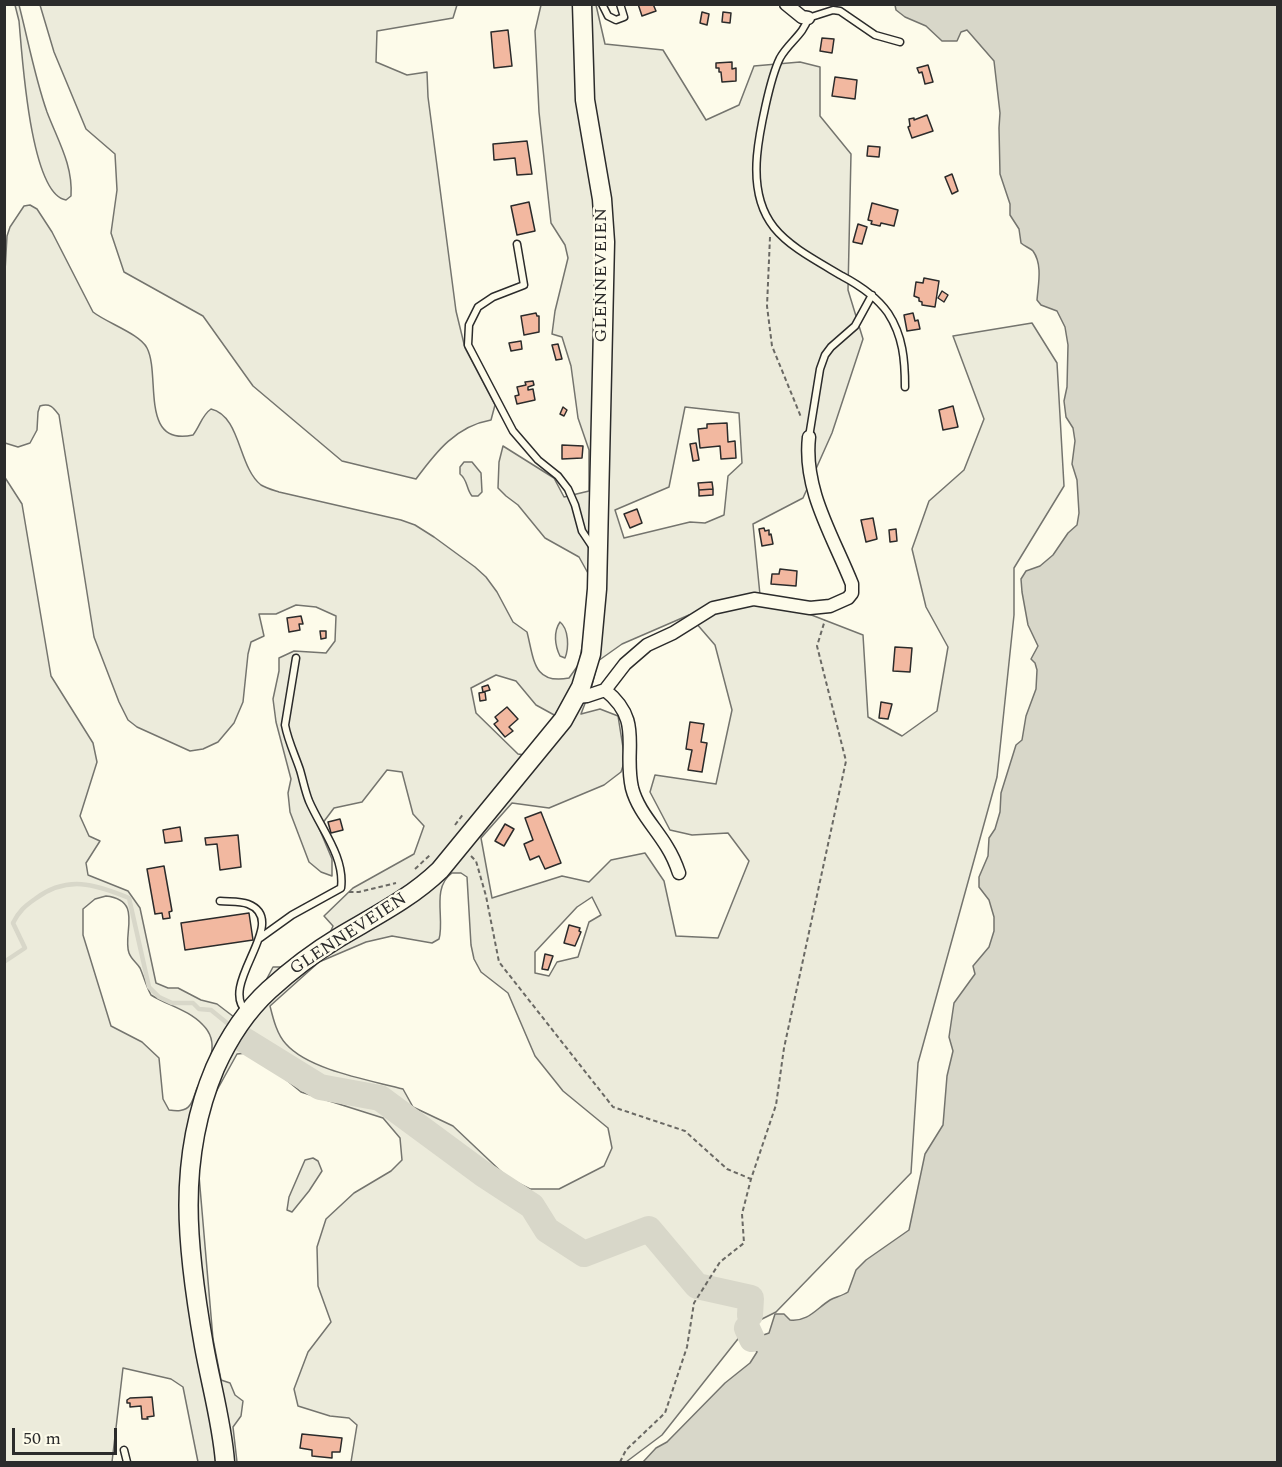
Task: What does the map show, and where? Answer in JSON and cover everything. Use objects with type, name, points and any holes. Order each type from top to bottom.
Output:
[{"type":"main road","name":"GLENNEVEIEN","points":[[225,1462],[204,1344],[192,1260],[187,1197],[193,1139],[200,1110],[223,1051],[248,1012],[267,992],[300,964],[428,882],[563,720],[577,697],[585,675],[592,644],[597,589],[605,242],[602,199],[585,100],[582,4]]},
{"type":"street","points":[[786,4],[808,18]]},
{"type":"street","points":[[577,697],[605,690],[625,664],[647,645],[673,633],[719,606],[754,599],[810,608],[830,606],[848,598],[853,589],[816,499],[808,462],[809,436]]},
{"type":"street","points":[[605,690],[617,700],[626,714],[630,738],[631,785],[635,798],[644,815],[668,848],[679,873]]},
{"type":"lane","points":[[602,4],[608,16],[616,20],[624,17],[620,4]]},
{"type":"lane","points":[[900,42],[874,35],[840,11],[833,10],[808,18],[804,29],[784,52],[776,67],[757,156],[762,203],[771,225],[802,252],[872,295],[888,313],[901,340],[905,359],[905,387]]},
{"type":"lane","points":[[517,244],[524,285],[493,297],[478,307],[469,325],[468,345],[513,431],[538,460],[558,476],[568,489],[575,504],[582,531],[591,546],[597,547]]},
{"type":"lane","points":[[809,436],[820,369],[825,355],[855,326],[872,295]]},
{"type":"lane","points":[[260,938],[292,915],[342,888],[338,862],[309,802],[285,725],[296,658]]},
{"type":"lane","points":[[220,901],[243,903],[254,908],[261,917],[260,938],[240,988],[240,1003],[248,1012]]},
{"type":"lane","points":[[124,1450],[127,1462]]},
{"type":"path","points":[[771,225],[767,306],[772,346],[809,436]]},
{"type":"path","points":[[620,1462],[626,1450],[665,1413],[687,1347],[694,1303],[720,1262],[744,1243],[742,1214],[751,1179],[776,1105],[784,1048],[846,761],[817,646],[830,606]]},
{"type":"path","points":[[453,828],[466,812]]},
{"type":"path","points":[[459,846],[476,861],[486,896],[499,962],[613,1107],[685,1131],[727,1169],[751,1179]]},
{"type":"path","points":[[411,872],[432,854]]},
{"type":"path","points":[[342,888],[350,892],[359,892],[388,886],[402,879]]},
{"type":"shaded area","points":[[15,5],[19,5],[43,99],[70,174],[71,196],[66,200],[54,192],[44,174],[36,150]]},
{"type":"shaded area","points":[[40,5],[457,5],[453,18],[377,31],[376,62],[407,75],[427,72],[428,97],[456,311],[465,348],[495,405],[491,420],[457,434],[439,450],[416,479],[342,461],[253,386],[203,316],[124,272],[111,233],[117,190],[115,154],[86,129],[54,52]]},
{"type":"shaded area","points":[[541,5],[596,5],[605,44],[663,50],[706,120],[739,105],[754,66],[800,62],[820,67],[820,116],[851,154],[848,290],[863,339],[832,433],[803,498],[753,524],[760,595],[863,635],[868,717],[902,736],[937,711],[948,647],[926,607],[912,549],[929,501],[964,470],[984,419],[953,336],[1032,323],[1057,363],[1064,486],[1014,568],[1014,615],[997,777],[918,1063],[911,1173],[776,1312],[746,1327],[662,1435],[626,1462],[351,1462],[357,1425],[349,1418],[330,1416],[298,1406],[294,1389],[308,1352],[331,1322],[318,1286],[317,1247],[326,1219],[354,1193],[391,1171],[402,1160],[400,1138],[383,1118],[301,1092],[256,1055],[237,1054],[211,1101],[198,1164],[213,1339],[221,1380],[230,1383],[235,1395],[243,1401],[241,1416],[233,1427],[237,1462],[198,1462],[183,1387],[171,1379],[123,1368],[112,1462],[5,1462],[4,476],[22,504],[51,676],[93,743],[97,762],[80,816],[89,836],[100,841],[86,863],[88,875],[128,891],[140,908],[156,983],[168,988],[178,988],[201,1000],[217,1004],[234,1017],[264,984],[273,967],[281,967],[330,933],[333,926],[324,916],[353,888],[414,854],[424,826],[413,814],[402,772],[387,770],[362,802],[334,808],[319,828],[332,859],[332,876],[321,872],[309,862],[290,812],[288,793],[291,779],[276,722],[273,699],[279,671],[279,658],[294,651],[326,653],[335,641],[336,616],[316,607],[296,605],[276,614],[259,614],[264,636],[251,642],[243,702],[234,723],[218,742],[203,749],[190,751],[137,727],[128,720],[94,637],[59,415],[51,406],[40,406],[37,430],[30,443],[18,447],[5,443],[4,289],[7,236],[10,227],[24,206],[30,205],[37,209],[52,232],[93,312],[131,333],[147,348],[151,360],[158,420],[165,430],[176,436],[193,435],[205,414],[211,409],[228,421],[253,477],[261,485],[279,492],[415,525],[486,577],[513,622],[527,632],[534,660],[542,674],[548,678],[569,678],[579,664],[584,636],[589,575],[579,557],[545,538],[518,505],[498,488],[499,462],[503,446],[554,478],[564,497],[589,491],[589,450],[578,418],[571,366],[562,337],[552,334],[555,311],[568,258],[565,245],[551,223],[539,112],[535,31]],"holes":[[[685,407],[739,413],[742,463],[728,476],[724,515],[705,523],[690,522],[624,538],[615,510],[669,487]],[[689,615],[715,645],[732,710],[716,784],[655,775],[650,792],[670,830],[692,835],[728,833],[749,861],[718,938],[676,936],[664,881],[645,853],[611,860],[589,882],[562,876],[492,898],[481,838],[512,803],[549,808],[604,785],[621,772],[625,760],[618,716],[600,709],[581,714],[598,661],[622,644]],[[496,675],[516,681],[536,705],[556,716],[525,755],[518,754],[476,713],[471,688]],[[452,873],[461,873],[467,877],[471,945],[474,959],[481,972],[508,993],[535,1056],[563,1091],[608,1128],[612,1148],[604,1166],[559,1189],[530,1189],[508,1178],[453,1126],[413,1107],[403,1089],[340,1073],[309,1061],[286,1044],[276,1026],[270,1006],[319,962],[366,942],[392,936],[432,943],[439,939],[442,887]],[[106,896],[118,899],[125,904],[129,919],[129,953],[140,968],[151,995],[191,1015],[209,1032],[211,1056],[192,1101],[186,1109],[169,1110],[163,1099],[159,1058],[142,1042],[111,1026],[83,935],[83,909],[95,899]],[[592,897],[601,915],[589,922],[578,957],[557,962],[549,976],[535,973],[535,952],[577,907]]]},
{"type":"shaded area","points":[[895,5],[1277,5],[1277,1462],[643,1462],[656,1448],[667,1442],[725,1383],[750,1363],[757,1352],[752,1339],[769,1333],[775,1314],[784,1314],[790,1320],[802,1319],[830,1300],[848,1292],[856,1270],[866,1260],[909,1230],[925,1154],[943,1125],[947,1076],[953,1051],[949,1037],[954,1003],[975,974],[973,966],[989,947],[994,931],[994,917],[989,900],[979,887],[979,877],[988,856],[989,838],[995,829],[1000,812],[1001,793],[1016,745],[1022,740],[1026,716],[1036,689],[1037,670],[1031,659],[1038,646],[1028,625],[1021,579],[1026,571],[1040,566],[1053,555],[1068,533],[1077,525],[1079,513],[1077,480],[1072,464],[1075,441],[1073,428],[1066,417],[1064,401],[1067,387],[1068,345],[1065,327],[1057,311],[1041,305],[1037,300],[1038,262],[1033,251],[1021,243],[1019,229],[1010,215],[1010,204],[1000,174],[1000,113],[994,61],[967,30],[961,32],[957,41],[942,41],[926,26],[905,17],[896,10]]},
{"type":"shaded area","points":[[464,462],[472,462],[481,473],[482,492],[478,496],[472,496],[460,474],[460,467]]},
{"type":"shaded area","points":[[560,622],[565,629],[567,639],[565,658],[560,656],[556,643],[556,630]]},
{"type":"shaded area","points":[[313,1158],[318,1161],[322,1171],[292,1212],[287,1210],[289,1197],[305,1160]]},
{"type":"building","points":[[638,4],[653,4],[656,11],[642,16]]},
{"type":"building","points":[[702,12],[709,14],[707,25],[700,23]]},
{"type":"building","points":[[723,12],[731,13],[730,23],[722,22]]},
{"type":"building","points":[[508,30],[512,66],[494,68],[491,32]]},
{"type":"building","points":[[822,38],[834,39],[832,53],[820,51]]},
{"type":"building","points":[[732,62],[732,69],[736,68],[736,81],[722,82],[721,72],[719,68],[716,68],[716,63]]},
{"type":"building","points":[[928,65],[933,82],[925,84],[922,72],[919,73],[917,68]]},
{"type":"building","points":[[835,77],[857,80],[855,99],[832,96]]},
{"type":"building","points":[[927,115],[933,131],[912,138],[908,127],[910,126],[909,119],[914,118],[914,120]]},
{"type":"building","points":[[527,141],[532,174],[517,175],[515,158],[494,160],[493,144]]},
{"type":"building","points":[[868,146],[880,147],[879,157],[867,156]]},
{"type":"building","points":[[952,174],[958,191],[952,194],[945,177]]},
{"type":"building","points":[[529,202],[535,231],[517,235],[511,206]]},
{"type":"building","points":[[872,203],[898,210],[894,226],[881,223],[880,226],[871,224],[872,221],[868,220]]},
{"type":"building","points":[[858,224],[867,227],[862,244],[853,242]]},
{"type":"building","points":[[924,278],[939,281],[935,307],[922,305],[919,298],[914,296],[916,282],[923,283]]},
{"type":"building","points":[[942,291],[948,295],[944,302],[938,298]]},
{"type":"building","points":[[536,313],[539,316],[539,332],[524,335],[521,316]]},
{"type":"building","points":[[913,313],[920,329],[907,331],[904,315]]},
{"type":"building","points":[[521,341],[522,349],[511,351],[509,343]]},
{"type":"building","points":[[558,344],[562,359],[556,360],[552,345]]},
{"type":"building","points":[[533,381],[534,385],[528,387],[528,390],[533,389],[535,400],[517,404],[515,396],[519,395],[517,387],[526,385],[525,382]]},
{"type":"building","points":[[953,406],[958,427],[943,430],[939,410]]},
{"type":"building","points":[[563,407],[567,410],[564,416],[560,414]]},
{"type":"building","points":[[727,423],[728,442],[735,441],[736,458],[721,459],[720,446],[700,448],[698,429],[707,428],[707,424]]},
{"type":"building","points":[[696,443],[699,460],[693,461],[690,444]]},
{"type":"building","points":[[562,445],[583,446],[582,458],[562,459]]},
{"type":"building","points":[[712,482],[713,489],[699,490],[698,483]]},
{"type":"building","points":[[713,489],[713,495],[699,496],[699,490]]},
{"type":"building","points":[[637,509],[642,523],[630,528],[624,514]]},
{"type":"building","points":[[873,518],[877,539],[866,542],[861,520]]},
{"type":"building","points":[[764,528],[765,531],[769,530],[773,544],[762,546],[759,529]]},
{"type":"building","points":[[896,529],[897,541],[890,542],[889,530]]},
{"type":"building","points":[[780,569],[797,571],[796,586],[771,584],[772,574],[779,574]]},
{"type":"building","points":[[301,616],[303,624],[299,624],[300,630],[289,632],[287,618]]},
{"type":"building","points":[[320,631],[326,631],[326,638],[321,639]]},
{"type":"building","points":[[895,647],[912,648],[910,672],[893,671]]},
{"type":"building","points":[[488,685],[490,690],[483,692],[482,687]]},
{"type":"building","points":[[485,692],[486,700],[480,701],[479,693]]},
{"type":"building","points":[[881,702],[892,704],[888,719],[879,718]]},
{"type":"building","points":[[507,707],[518,719],[509,727],[513,731],[505,737],[494,724],[498,721],[495,717]]},
{"type":"building","points":[[690,722],[704,724],[701,742],[707,743],[702,772],[688,770],[692,750],[686,749]]},
{"type":"building","points":[[541,812],[561,863],[545,869],[539,856],[530,860],[524,844],[533,840],[525,818]]},
{"type":"building","points":[[340,819],[343,830],[331,833],[328,822]]},
{"type":"building","points":[[505,824],[514,829],[504,846],[495,841]]},
{"type":"building","points":[[180,827],[182,841],[165,843],[163,830]]},
{"type":"building","points":[[238,835],[241,867],[220,870],[217,844],[206,845],[205,838]]},
{"type":"building","points":[[164,866],[172,911],[169,912],[170,918],[163,919],[162,913],[155,914],[147,869]]},
{"type":"building","points":[[249,913],[253,940],[185,950],[181,923]]},
{"type":"building","points":[[569,925],[580,928],[581,932],[575,946],[564,943]]},
{"type":"building","points":[[545,954],[553,956],[548,970],[542,969]]},
{"type":"building","points":[[152,1397],[154,1416],[147,1417],[148,1419],[142,1419],[141,1406],[130,1407],[130,1403],[127,1403],[130,1398]]},
{"type":"building","points":[[302,1434],[342,1438],[340,1452],[332,1452],[332,1458],[312,1456],[312,1450],[300,1448]]},
{"type":"waterway","points":[[4,962],[25,948],[13,923],[20,912],[31,902],[47,891],[70,884],[104,889],[129,898],[149,987],[159,997],[172,1003],[193,1003],[199,1009],[211,1010],[227,1023]]},
{"type":"waterway","points":[[244,1040],[320,1087],[380,1098],[483,1174],[532,1206],[547,1230],[584,1254],[649,1229],[697,1286],[751,1298],[750,1315]]},
{"type":"waterway","points":[[747,1328],[752,1339]]}]
